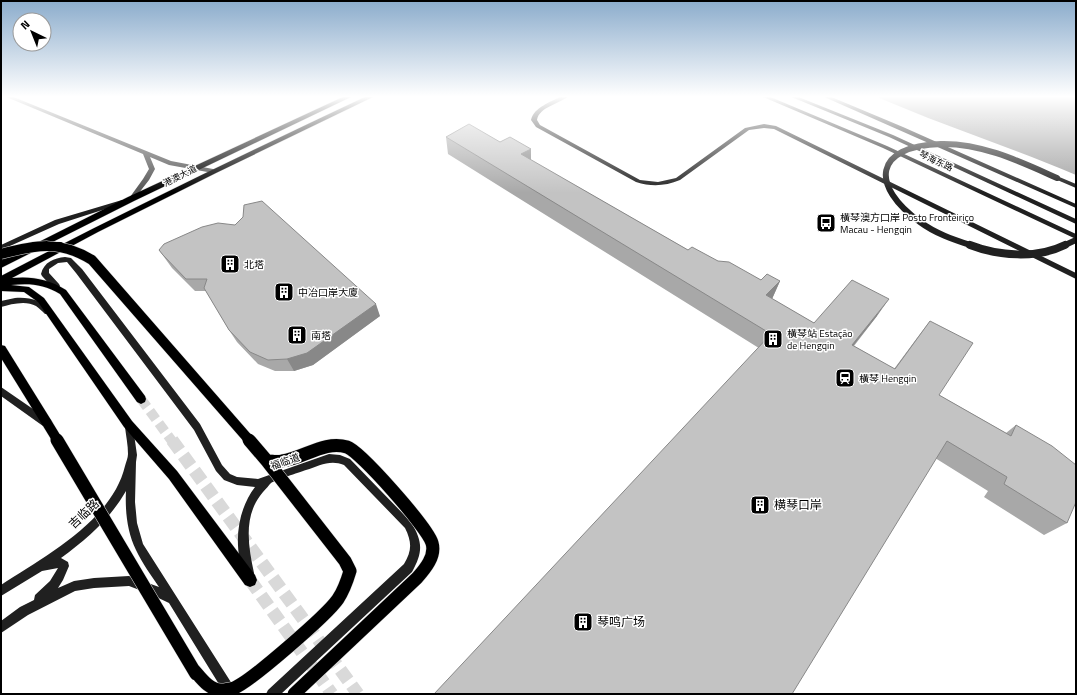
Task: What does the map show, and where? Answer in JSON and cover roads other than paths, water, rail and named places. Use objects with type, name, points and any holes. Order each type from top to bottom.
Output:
[{"type":"main road","name":"港澳大道","points":[[1,265],[131,198],[280,128]]},
{"type":"main road","name":"港澳大道","points":[[1,282],[95,230],[213,171],[303,128]]},
{"type":"main road","points":[[543,128],[644,183],[661,184],[678,179],[747,129],[750,128]]},
{"type":"main road","points":[[775,128],[786,131],[1076,276]]},
{"type":"main road","name":"琴海东路","points":[[841,128],[885,147],[1076,238]]},
{"type":"main road","name":"琴海东路","points":[[872,128],[898,139],[1076,222]]},
{"type":"main road","points":[[902,128],[1076,206]]},
{"type":"main road","points":[[1076,186],[994,152],[964,145],[946,143],[918,145],[900,152],[889,162],[885,176],[887,186],[892,196],[908,213],[931,229],[961,242],[992,251],[1027,253],[1053,250],[1064,247],[1076,238]]},
{"type":"main road","points":[[1,248],[57,222],[131,198]]},
{"type":"main road","points":[[1,260],[76,225]]},
{"type":"main road","points":[[1,273],[95,230]]},
{"type":"main road","points":[[1,254],[34,246],[54,245],[66,246],[92,260],[267,461],[345,561],[350,571],[347,583],[338,599],[327,612],[252,677],[234,688],[221,690],[211,688],[193,669]]},
{"type":"main road","name":"福临道","points":[[142,399],[63,292],[46,274],[46,269],[54,262],[69,260],[79,271],[197,427],[207,444],[212,457],[227,477],[237,482],[258,483],[329,458],[340,459],[347,462],[408,525],[415,537],[416,546],[414,558],[408,568],[272,694]]},
{"type":"main road","points":[[1,282],[32,280],[45,282],[56,286]]},
{"type":"main road","points":[[1,288],[26,289],[41,300],[128,424],[173,475],[250,580]]},
{"type":"main road","points":[[1,304],[19,301],[32,302],[38,304],[51,314]]},
{"type":"main road","points":[[1,349],[47,423],[193,669],[210,694]]},
{"type":"main road","points":[[1,391],[47,423]]},
{"type":"main road","name":"吉临路","points":[[1,591],[96,525],[112,506],[123,489],[132,464],[133,440],[128,424]]},
{"type":"main road","points":[[267,461],[284,461],[328,446],[339,445],[349,447],[359,455],[424,527],[432,543],[431,554],[424,571],[294,694]]},
{"type":"main road","points":[[132,464],[130,502],[132,523],[139,546],[231,694]]},
{"type":"main road","points":[[250,580],[244,553],[243,524],[250,501],[259,488],[269,479]]},
{"type":"main road","points":[[1,628],[52,588],[61,576],[64,566],[59,562],[48,564],[22,576]]},
{"type":"main road","points":[[24,611],[74,586],[94,583],[129,581],[153,590],[172,600]]},
{"type":"street","points":[[85,128],[169,163],[213,171]]},
{"type":"street","points":[[131,198],[146,180],[152,168],[146,154]]},
{"type":"tunnel","points":[[141,399],[172,441]]},
{"type":"tunnel","points":[[172,440],[358,694]]},
{"type":"tunnel","points":[[250,580],[332,694]]},
{"type":"place","name":"橫琴澳方口岸 Posto Fronteiriço Macau - Hengqin","points":[[826,223]]},
{"type":"place","name":"北塔","points":[[230,264]]},
{"type":"place","name":"中冶口岸大廈","points":[[284,292]]},
{"type":"place","name":"南塔","points":[[297,335]]},
{"type":"place","name":"橫琴站 Estação de Hengqin","points":[[773,339]]},
{"type":"place","name":"橫琴 Hengqin","points":[[845,378]]},
{"type":"place","name":"横琴口岸","points":[[760,505]]},
{"type":"place","name":"琴鸣广场","points":[[583,622]]}]
